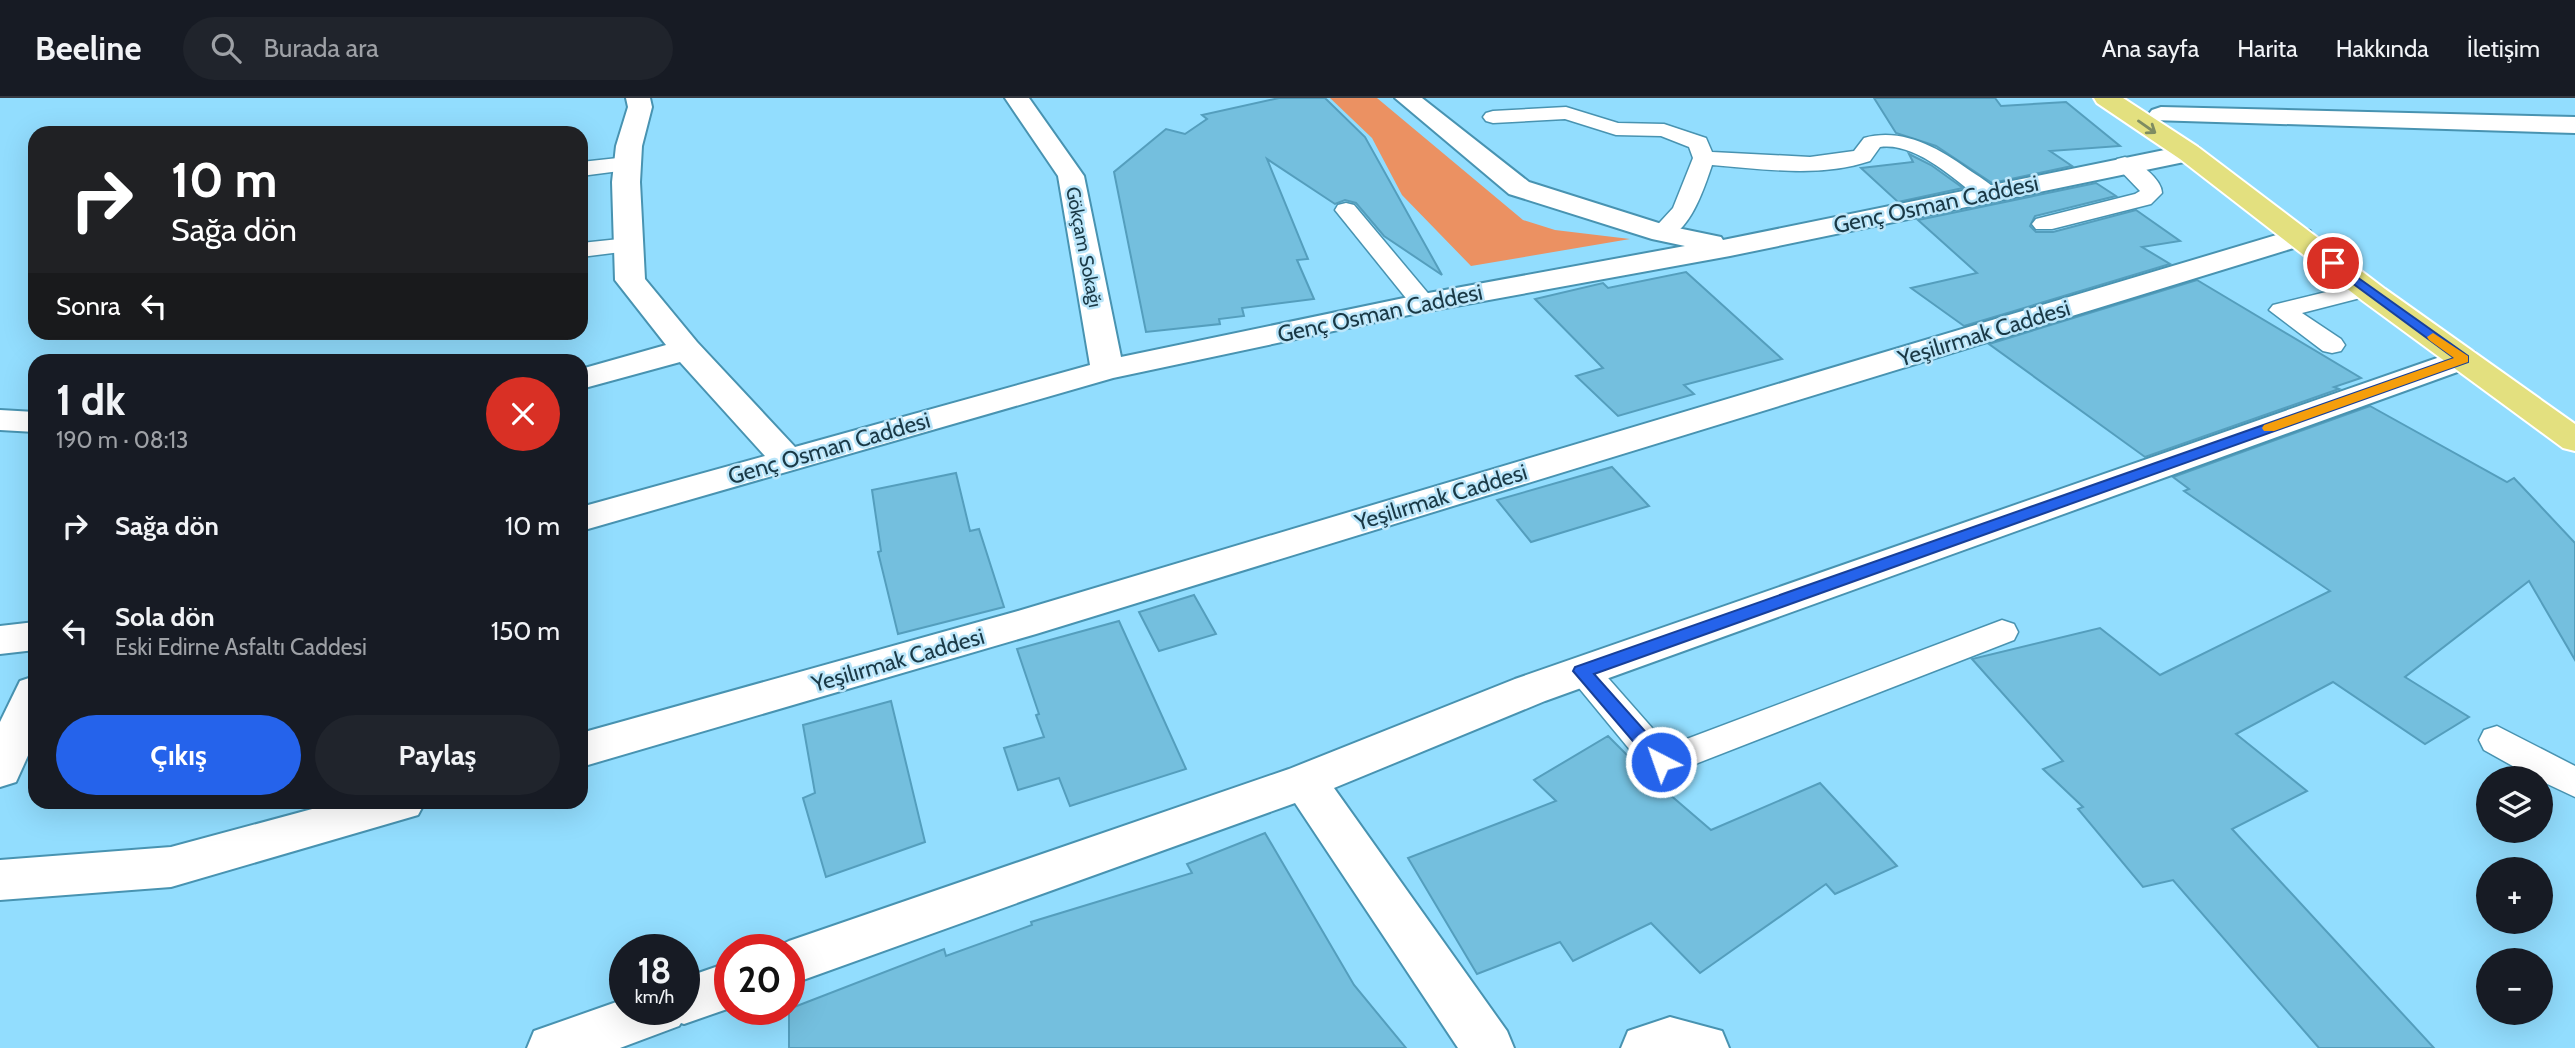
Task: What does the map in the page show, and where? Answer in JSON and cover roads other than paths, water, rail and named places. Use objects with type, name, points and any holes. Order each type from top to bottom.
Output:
[{"type":"main road","points":[[2106,98],[2189,153],[2367,289],[2575,440]]},
{"type":"main road","points":[[2138,98],[2183,130],[2189,153]]},
{"type":"street","points":[[638,98],[640,107],[627,164],[630,280],[686,349],[788,460]]},
{"type":"street","name":"Gökçam Sokağı","points":[[1017,98],[1071,176],[1107,370]]},
{"type":"street","points":[[1407,98],[1519,188],[1662,233],[1730,247]]},
{"type":"street","points":[[2161,115],[2575,125]]},
{"type":"street","name":"Genç Osman Caddesi","points":[[588,517],[1107,370],[1423,303],[1730,247],[2189,153]]},
{"type":"street","name":"Yeşilırmak Caddesi","points":[[588,748],[1022,624],[2300,237]]},
{"type":"street","points":[[588,377],[654,361],[686,349]]},
{"type":"street","points":[[805,957],[1305,781],[1581,671],[2463,359]]},
{"type":"street","points":[[0,420],[28,422]]},
{"type":"street","points":[[0,640],[28,637]]},
{"type":"street","points":[[0,770],[28,708]]},
{"type":"street","points":[[1305,781],[1488,1048]]},
{"type":"street","points":[[0,880],[171,867],[377,809]]},
{"type":"street","points":[[553,1048],[618,1025]]},
{"type":"street","points":[[1647,1048],[1670,1041],[1703,1048]]},
{"type":"lane","points":[[1493,117],[1566,113],[1616,129],[1664,130],[1698,142],[1704,158],[1681,216],[1662,233]]},
{"type":"lane","points":[[1704,158],[1836,163],[1861,157],[1869,149],[1871,142],[1879,139],[1934,155],[1987,193]]},
{"type":"lane","points":[[588,168],[627,164]]},
{"type":"lane","points":[[2044,224],[2136,201],[2151,193],[2151,187],[2125,164]]},
{"type":"lane","points":[[1346,210],[1423,303]]},
{"type":"lane","points":[[588,249],[629,245]]},
{"type":"lane","points":[[2332,345],[2281,310],[2367,289]]},
{"type":"lane","points":[[1581,671],[1661,762],[2002,632]]},
{"type":"lane","points":[[2497,740],[2575,783]]}]
